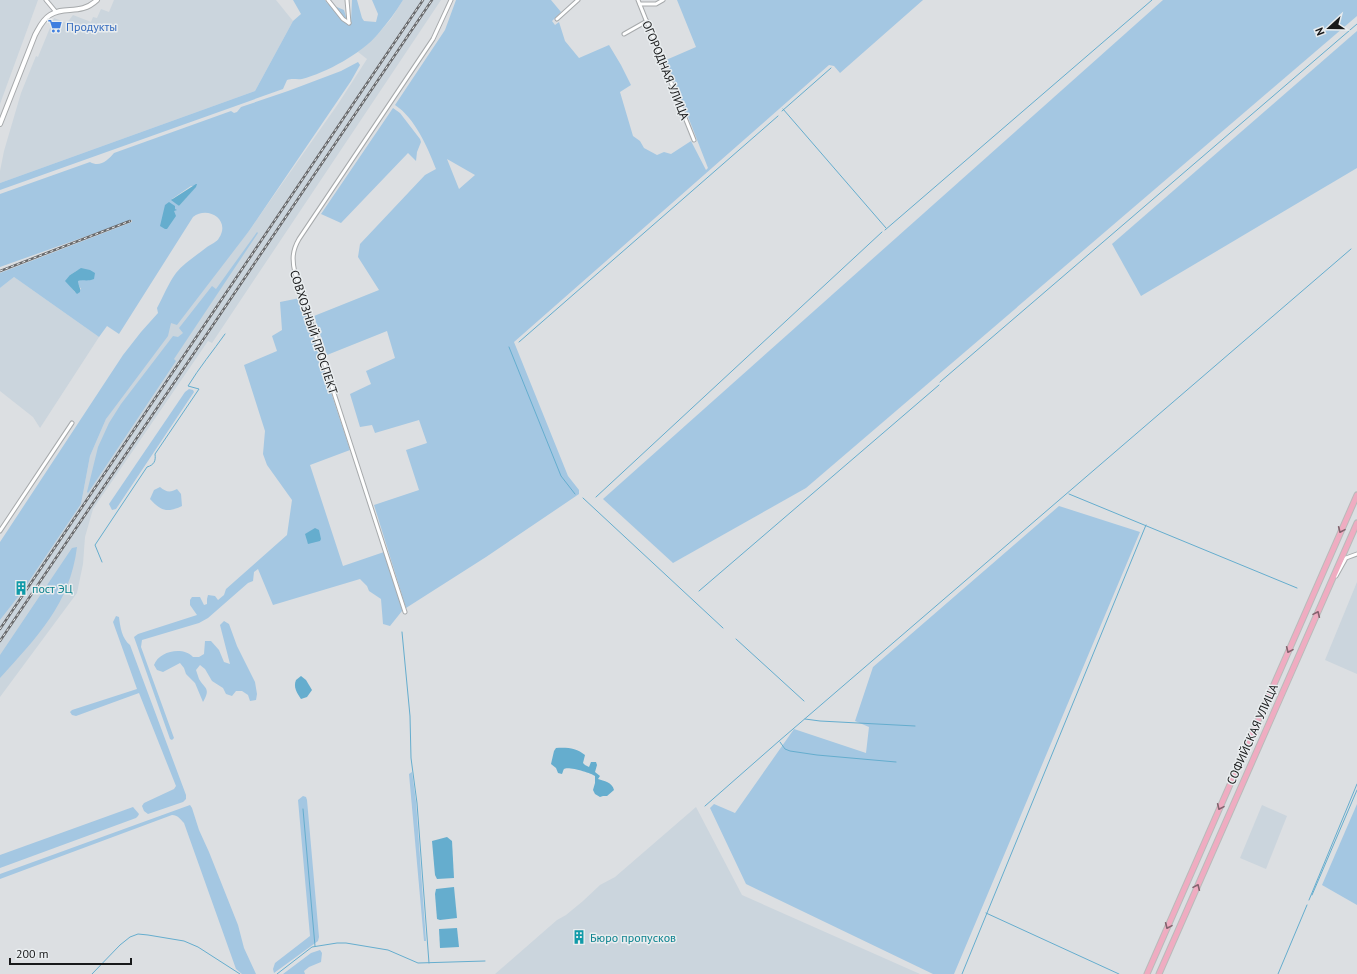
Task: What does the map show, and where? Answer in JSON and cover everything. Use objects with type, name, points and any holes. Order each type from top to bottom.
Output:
[{"type":"main road","name":"СОФИЙСКАЯ УЛИЦА","points":[[1147,974],[1357,495]]},
{"type":"main road","name":"СОФИЙСКАЯ УЛИЦА","points":[[1159,974],[1357,522]]},
{"type":"street","points":[[46,0],[56,12]]},
{"type":"street","points":[[0,124],[40,24],[56,12],[81,10],[97,0]]},
{"type":"street","points":[[328,0],[343,19],[349,23],[346,0]]},
{"type":"street","name":"СОВХОЗНЫЙ ПРОСПЕКТ","points":[[405,612],[294,273],[292,255],[294,247],[299,239],[433,39],[451,0]]},
{"type":"street","points":[[557,19],[578,0]]},
{"type":"street","name":"ОГОРОДНАЯ УЛИЦА","points":[[638,0],[694,140]]},
{"type":"street","points":[[640,4],[656,4],[663,0]]},
{"type":"street","points":[[624,34],[647,22]]},
{"type":"street","points":[[0,531],[72,423]]},
{"type":"street","points":[[1330,584],[1346,558],[1357,554]]},
{"type":"shaded area","points":[[0,0],[38,0],[0,104]]},
{"type":"shaded area","points":[[114,0],[276,0],[293,21],[255,91],[0,183],[0,171],[4,151],[21,93],[54,18],[67,23],[73,15],[91,22],[93,17],[97,18],[101,9],[109,12]]},
{"type":"shaded area","points":[[293,0],[325,0],[327,3],[344,10],[347,20],[351,22],[352,0],[357,0],[364,21],[376,22],[378,14],[372,0],[403,0],[388,22],[371,41],[353,55],[322,72],[302,79],[287,80],[283,89],[0,190],[0,183],[255,91],[293,21],[301,14]]},
{"type":"shaded area","points":[[403,0],[441,0],[212,343],[208,341],[93,509],[85,537],[83,564],[77,593],[0,697],[0,620],[26,585],[81,504],[90,456],[106,419],[164,330],[249,231],[338,104],[367,59],[358,52],[377,35],[391,19]]},
{"type":"shaded area","points":[[456,0],[551,0],[561,12],[552,21],[555,25],[559,22],[565,41],[579,58],[609,45],[631,85],[620,92],[633,136],[640,141],[644,148],[657,155],[664,152],[671,154],[691,141],[706,170],[708,168],[666,60],[696,47],[677,0],[923,0],[840,73],[834,66],[829,65],[514,342],[568,476],[579,490],[579,494],[486,557],[406,608],[374,505],[419,490],[406,450],[427,443],[419,420],[375,433],[372,425],[360,427],[350,394],[371,384],[366,371],[395,358],[387,331],[327,355],[314,316],[379,290],[358,257],[360,244],[425,175],[436,169],[425,143],[415,125],[395,105],[445,30]],"holes":[[[447,159],[475,175],[459,189]]]},
{"type":"shaded area","points":[[1163,0],[1357,0],[1357,16],[806,488],[673,563],[603,499]]},
{"type":"shaded area","points":[[1357,31],[1357,168],[1141,296],[1112,244]]},
{"type":"shaded area","points":[[358,62],[360,65],[351,81],[249,231],[177,325],[171,323],[168,336],[106,419],[90,456],[81,504],[21,593],[0,620],[0,542],[123,355],[158,313],[157,308],[173,277],[187,262],[218,239],[222,231],[222,225],[216,216],[211,214],[199,214],[193,217],[119,334],[107,326],[99,337],[14,277],[0,288],[0,273],[132,222],[132,220],[0,267],[0,194],[90,162],[100,164],[106,161],[114,153],[231,111],[234,113],[237,112],[241,107],[341,71]],"holes":[[[191,186],[196,186],[179,206],[172,199]],[[78,270],[81,280],[78,281],[78,284],[81,289],[75,292],[71,287],[70,275]]]},
{"type":"shaded area","points":[[393,108],[400,113],[420,139],[421,142],[417,152],[416,161],[408,153],[341,223],[321,214]]},
{"type":"shaded area","points":[[196,184],[196,187],[179,206],[171,200]]},
{"type":"shaded area","points":[[169,202],[175,206],[175,209],[177,210],[174,211],[176,216],[167,229],[165,229],[160,226],[165,205]]},
{"type":"shaded area","points":[[257,232],[258,233],[174,359],[176,361],[88,493],[98,447],[109,423],[121,404],[173,336],[178,337],[183,333],[179,328],[212,286],[216,289]]},
{"type":"shaded area","points":[[81,268],[95,273],[94,279],[78,281],[80,292],[77,294],[65,281],[70,275]]},
{"type":"shaded area","points":[[14,277],[99,337],[40,428],[33,417],[0,391],[0,288]]},
{"type":"shaded area","points":[[300,298],[350,450],[310,465],[343,566],[384,552],[403,607],[402,611],[390,626],[383,624],[381,599],[369,591],[367,586],[360,579],[273,605],[258,569],[254,572],[253,581],[248,583],[208,618],[199,623],[142,640],[141,647],[174,738],[172,740],[170,739],[134,637],[138,634],[197,615],[190,605],[190,600],[192,597],[200,597],[204,605],[207,604],[208,595],[215,596],[218,600],[224,595],[226,589],[287,535],[292,500],[267,465],[263,454],[265,431],[244,365],[277,351],[272,336],[282,330],[280,302]]},
{"type":"shaded area","points":[[189,389],[193,390],[194,392],[116,509],[112,510],[109,504],[185,392]]},
{"type":"shaded area","points":[[160,487],[168,491],[177,489],[181,494],[182,506],[172,510],[164,510],[154,503],[150,499],[154,490]]},
{"type":"shaded area","points":[[1059,506],[1140,532],[954,974],[933,974],[746,884],[710,808],[714,804],[735,813],[794,729],[866,753],[869,727],[855,721],[873,667]]},
{"type":"shaded area","points":[[315,528],[319,530],[321,539],[320,541],[308,544],[305,534]]},
{"type":"shaded area","points":[[77,547],[67,586],[59,603],[39,634],[0,678],[0,655],[72,548]]},
{"type":"shaded area","points":[[1357,582],[1357,674],[1325,660]]},
{"type":"shaded area","points":[[116,616],[119,617],[123,636],[130,645],[186,795],[186,799],[183,802],[148,814],[144,811],[142,806],[144,803],[174,789],[176,786],[139,693],[76,716],[72,715],[70,712],[72,710],[137,689],[113,622]]},
{"type":"shaded area","points":[[224,621],[229,624],[237,646],[255,682],[257,694],[256,700],[250,701],[248,695],[242,691],[236,691],[232,696],[226,694],[223,688],[212,681],[205,669],[200,665],[196,670],[199,679],[207,691],[203,702],[195,683],[186,674],[180,663],[163,672],[157,670],[154,665],[161,656],[166,653],[178,651],[189,654],[193,657],[199,657],[204,654],[205,641],[211,641],[219,650],[224,662],[230,664],[220,625]]},
{"type":"shaded area","points":[[301,676],[306,680],[312,690],[307,697],[301,699],[295,685],[296,680]]},
{"type":"shaded area","points":[[556,748],[571,748],[582,753],[585,755],[583,763],[589,767],[591,762],[596,762],[597,765],[595,772],[600,776],[598,779],[610,784],[614,790],[607,796],[600,797],[595,794],[593,790],[595,776],[570,768],[564,769],[562,774],[558,773],[556,768],[551,764]]},
{"type":"shaded area","points":[[412,772],[416,802],[426,941],[424,941],[409,774]]},
{"type":"shaded area","points":[[303,796],[306,797],[307,800],[319,937],[318,941],[274,973],[273,969],[275,963],[310,936],[298,800]]},
{"type":"shaded area","points":[[1357,804],[1357,905],[1322,885]]},
{"type":"shaded area","points":[[190,805],[238,925],[244,948],[256,974],[242,974],[236,969],[184,823],[176,816],[172,815],[0,879],[0,874]]},
{"type":"shaded area","points":[[1262,805],[1287,816],[1266,869],[1240,858]]},
{"type":"shaded area","points":[[133,807],[139,814],[136,818],[0,868],[0,855]]},
{"type":"shaded area","points":[[696,807],[742,895],[920,974],[495,974],[557,920],[566,915],[583,901],[600,885],[615,877]]},
{"type":"shaded area","points":[[447,837],[452,841],[454,878],[437,879],[435,875],[432,841]]},
{"type":"shaded area","points":[[454,887],[457,918],[437,919],[436,889]]},
{"type":"shaded area","points":[[457,928],[459,947],[440,948],[439,929]]},
{"type":"shaded area","points":[[320,950],[322,953],[321,962],[309,967],[304,971],[305,974],[283,974],[311,953]]},
{"type":"waterway","points":[[885,230],[1152,0]]},
{"type":"waterway","points":[[940,382],[1357,24]]},
{"type":"waterway","points":[[782,111],[831,68]]},
{"type":"waterway","points":[[783,109],[886,228]]},
{"type":"waterway","points":[[519,342],[778,116]]},
{"type":"waterway","points":[[596,497],[882,232]]},
{"type":"waterway","points":[[705,806],[1351,249]]},
{"type":"waterway","points":[[102,562],[95,545],[147,467],[154,462],[155,454],[199,389],[188,386],[225,334]]},
{"type":"waterway","points":[[509,347],[561,476],[575,494]]},
{"type":"waterway","points":[[699,591],[939,385]]},
{"type":"waterway","points":[[1069,494],[1297,588]]},
{"type":"waterway","points":[[583,498],[723,628]]},
{"type":"waterway","points":[[962,974],[1146,525]]},
{"type":"waterway","points":[[402,632],[410,716],[411,758],[417,803],[429,963]]},
{"type":"waterway","points":[[736,639],[804,701]]},
{"type":"waterway","points":[[805,719],[915,726]]},
{"type":"waterway","points":[[780,742],[785,749],[790,751],[896,762]]},
{"type":"waterway","points":[[1309,900],[1357,784]]},
{"type":"waterway","points":[[1312,895],[1357,790]]},
{"type":"waterway","points":[[303,809],[315,946]]},
{"type":"waterway","points":[[1278,974],[1307,905]]},
{"type":"waterway","points":[[986,913],[1119,974]]},
{"type":"waterway","points":[[92,974],[120,945],[130,937],[138,934],[184,941],[198,947],[240,974]]},
{"type":"waterway","points":[[277,974],[312,947],[337,943],[346,943],[388,950],[418,963],[485,961]]},
{"type":"railway","points":[[0,629],[423,0]]},
{"type":"railway","points":[[0,641],[432,0]]},
{"type":"railway","points":[[0,271],[130,221]]},
{"type":"place","name":"Продукты","points":[[55,26]]},
{"type":"place","name":"пост ЭЦ","points":[[21,588]]},
{"type":"place","name":"Бюро пропусков","points":[[579,937]]}]
